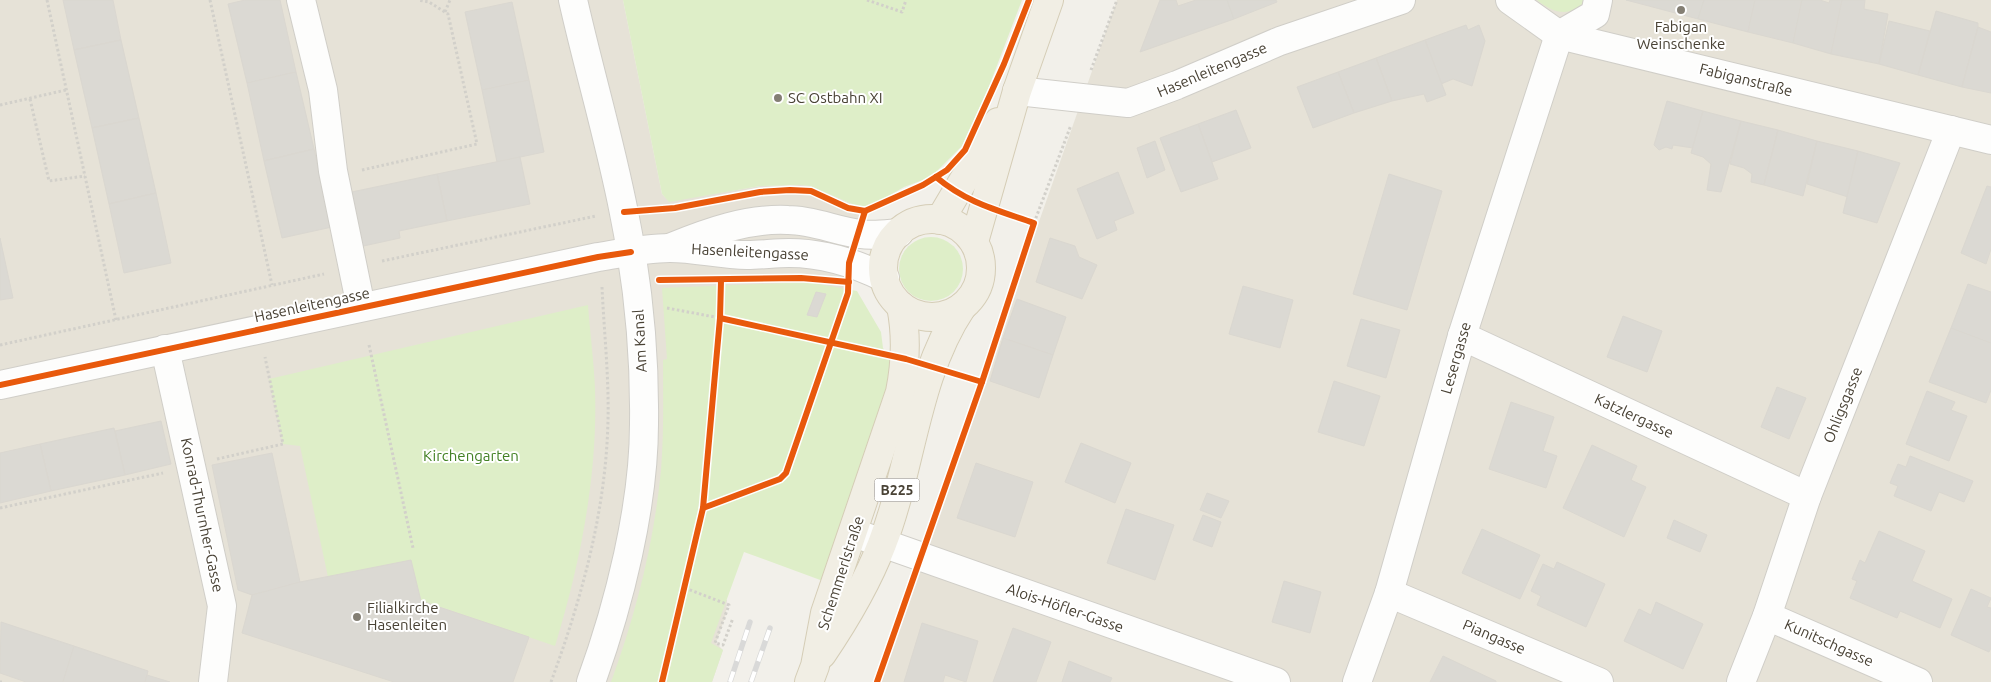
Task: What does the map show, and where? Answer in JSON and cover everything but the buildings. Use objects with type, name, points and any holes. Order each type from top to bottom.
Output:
[{"type":"main road","name":"B225","points":[[962,307],[974,295],[980,279],[980,258],[974,242],[1017,91],[1050,0]]},
{"type":"main road","name":"B225","points":[[940,220],[1017,91]]},
{"type":"main road","points":[[898,233],[911,224],[927,220],[940,220],[958,227],[974,242]]},
{"type":"main road","name":"B225","points":[[898,233],[888,247],[884,264],[885,278],[890,293],[901,306]]},
{"type":"main road","points":[[901,306],[914,314],[930,317],[946,316],[962,307]]},
{"type":"main road","name":"Schemmerlstraße","points":[[812,674],[825,613],[854,533],[900,392],[906,359],[905,326],[901,306]]},
{"type":"main road","name":"Schemmerlstraße","points":[[812,674],[844,621],[882,544],[933,366],[947,331],[962,307]]},
{"type":"street","points":[[301,0],[323,90],[334,176],[361,307]]},
{"type":"street","name":"Am Kanal","points":[[572,0],[624,212],[631,252],[638,302],[644,425],[637,502],[619,589],[603,649],[591,682]]},
{"type":"street","name":"Hasenleitengasse","points":[[1017,91],[1128,103],[1178,85],[1280,41],[1401,0]]},
{"type":"street","name":"Fabiganstraße","points":[[1510,0],[1559,36],[1991,140]]},
{"type":"street","points":[[1559,36],[1596,14],[1598,0]]},
{"type":"street","name":"Lesergasse","points":[[1357,682],[1389,593],[1462,336],[1559,36]]},
{"type":"street","name":"Ohligsgasse","points":[[1741,682],[1767,616],[1806,496],[1951,130]]},
{"type":"street","name":"Hasenleitengasse","points":[[671,248],[710,232],[744,223],[771,220],[812,223],[859,234],[879,235],[898,233]]},
{"type":"street","name":"Hasenleitengasse","points":[[0,385],[598,256],[631,252],[671,248],[717,254],[789,253],[818,256],[850,263],[885,278]]},
{"type":"street","name":"Katzlergasse","points":[[1462,336],[1806,496]]},
{"type":"street","name":"Konrad-Thurnher-Gasse","points":[[165,349],[179,469],[222,606],[213,682]]},
{"type":"street","name":"Alois-Höfler-Gasse","points":[[854,533],[1276,682]]},
{"type":"street","name":"Piangasse","points":[[1389,593],[1599,682]]},
{"type":"street","name":"Kunitschgasse","points":[[1767,616],[1918,682]]},
{"type":"path","points":[[46,0],[116,320]]},
{"type":"path","points":[[210,0],[272,285]]},
{"type":"path","points":[[334,176],[477,144],[448,14],[429,2],[418,0]]},
{"type":"path","points":[[445,12],[450,0]]},
{"type":"path","points":[[866,0],[902,12],[906,0]]},
{"type":"path","points":[[0,105],[66,90]]},
{"type":"path","points":[[30,99],[49,181],[85,176]]},
{"type":"path","points":[[0,345],[573,219],[624,212]]},
{"type":"path","points":[[551,682],[589,566],[606,466],[608,419],[602,287]]},
{"type":"path","points":[[638,302],[720,318]]},
{"type":"path","points":[[0,508],[283,444],[259,329]]},
{"type":"path","points":[[369,345],[413,548]]},
{"type":"path","points":[[685,588],[729,605],[716,643],[723,646],[733,618]]},
{"type":"shaded area","points":[[0,0],[623,0],[662,194],[669,201],[760,186],[801,185],[810,186],[857,206],[867,206],[836,352],[693,587],[727,600],[726,614],[716,643],[723,650],[712,682],[0,682]]},
{"type":"shaded area","points":[[1117,0],[1991,0],[1991,682],[877,682]]},
{"type":"green space","name":"SC Ostbahn XI","points":[[623,0],[1022,0],[988,89],[962,146],[931,177],[904,187],[873,205],[857,206],[810,186],[801,185],[760,186],[669,202],[662,194]]},
{"type":"green space","points":[[1537,0],[1586,0],[1574,10],[1562,12],[1543,5]]},
{"type":"green space","points":[[925,237],[937,237],[954,246],[961,257],[963,269],[961,281],[954,292],[937,301],[925,301],[913,296],[904,287],[899,275],[899,263],[904,251],[913,242]]},
{"type":"green space","points":[[808,282],[857,291],[881,332],[883,348],[894,364],[893,373],[823,581],[744,552],[711,643],[723,650],[712,682],[611,682],[643,578],[658,497],[663,443],[663,360],[667,359],[662,288]]},
{"type":"green space","name":"Kirchengarten","points":[[588,305],[595,389],[594,454],[586,519],[572,583],[555,646],[420,600],[328,577],[300,446],[283,444],[269,379]]},
{"type":"railway","points":[[730,682],[750,622]]},
{"type":"railway","points":[[751,682],[770,628]]},
{"type":"cycle path","points":[[624,212],[675,208],[760,192],[790,190],[811,191],[848,208],[865,211],[923,185],[947,170],[965,150],[1004,64],[1029,0]]},
{"type":"cycle path","points":[[877,682],[982,382],[1034,223],[971,200],[936,177]]},
{"type":"cycle path","points":[[703,508],[780,479],[786,473],[848,293],[849,263],[865,211]]},
{"type":"cycle path","points":[[0,385],[598,257],[631,252]]},
{"type":"cycle path","points":[[659,280],[801,278],[849,282]]},
{"type":"cycle path","points":[[662,682],[703,508],[720,318],[721,281]]},
{"type":"cycle path","points":[[720,318],[906,359],[982,382]]},
{"type":"place","name":"Fabigan Weinschenke","points":[[1681,10]]},
{"type":"place","name":"SC Ostbahn XI","points":[[778,98]]},
{"type":"place","name":"Filialkirche Hasenleiten","points":[[357,617]]}]
